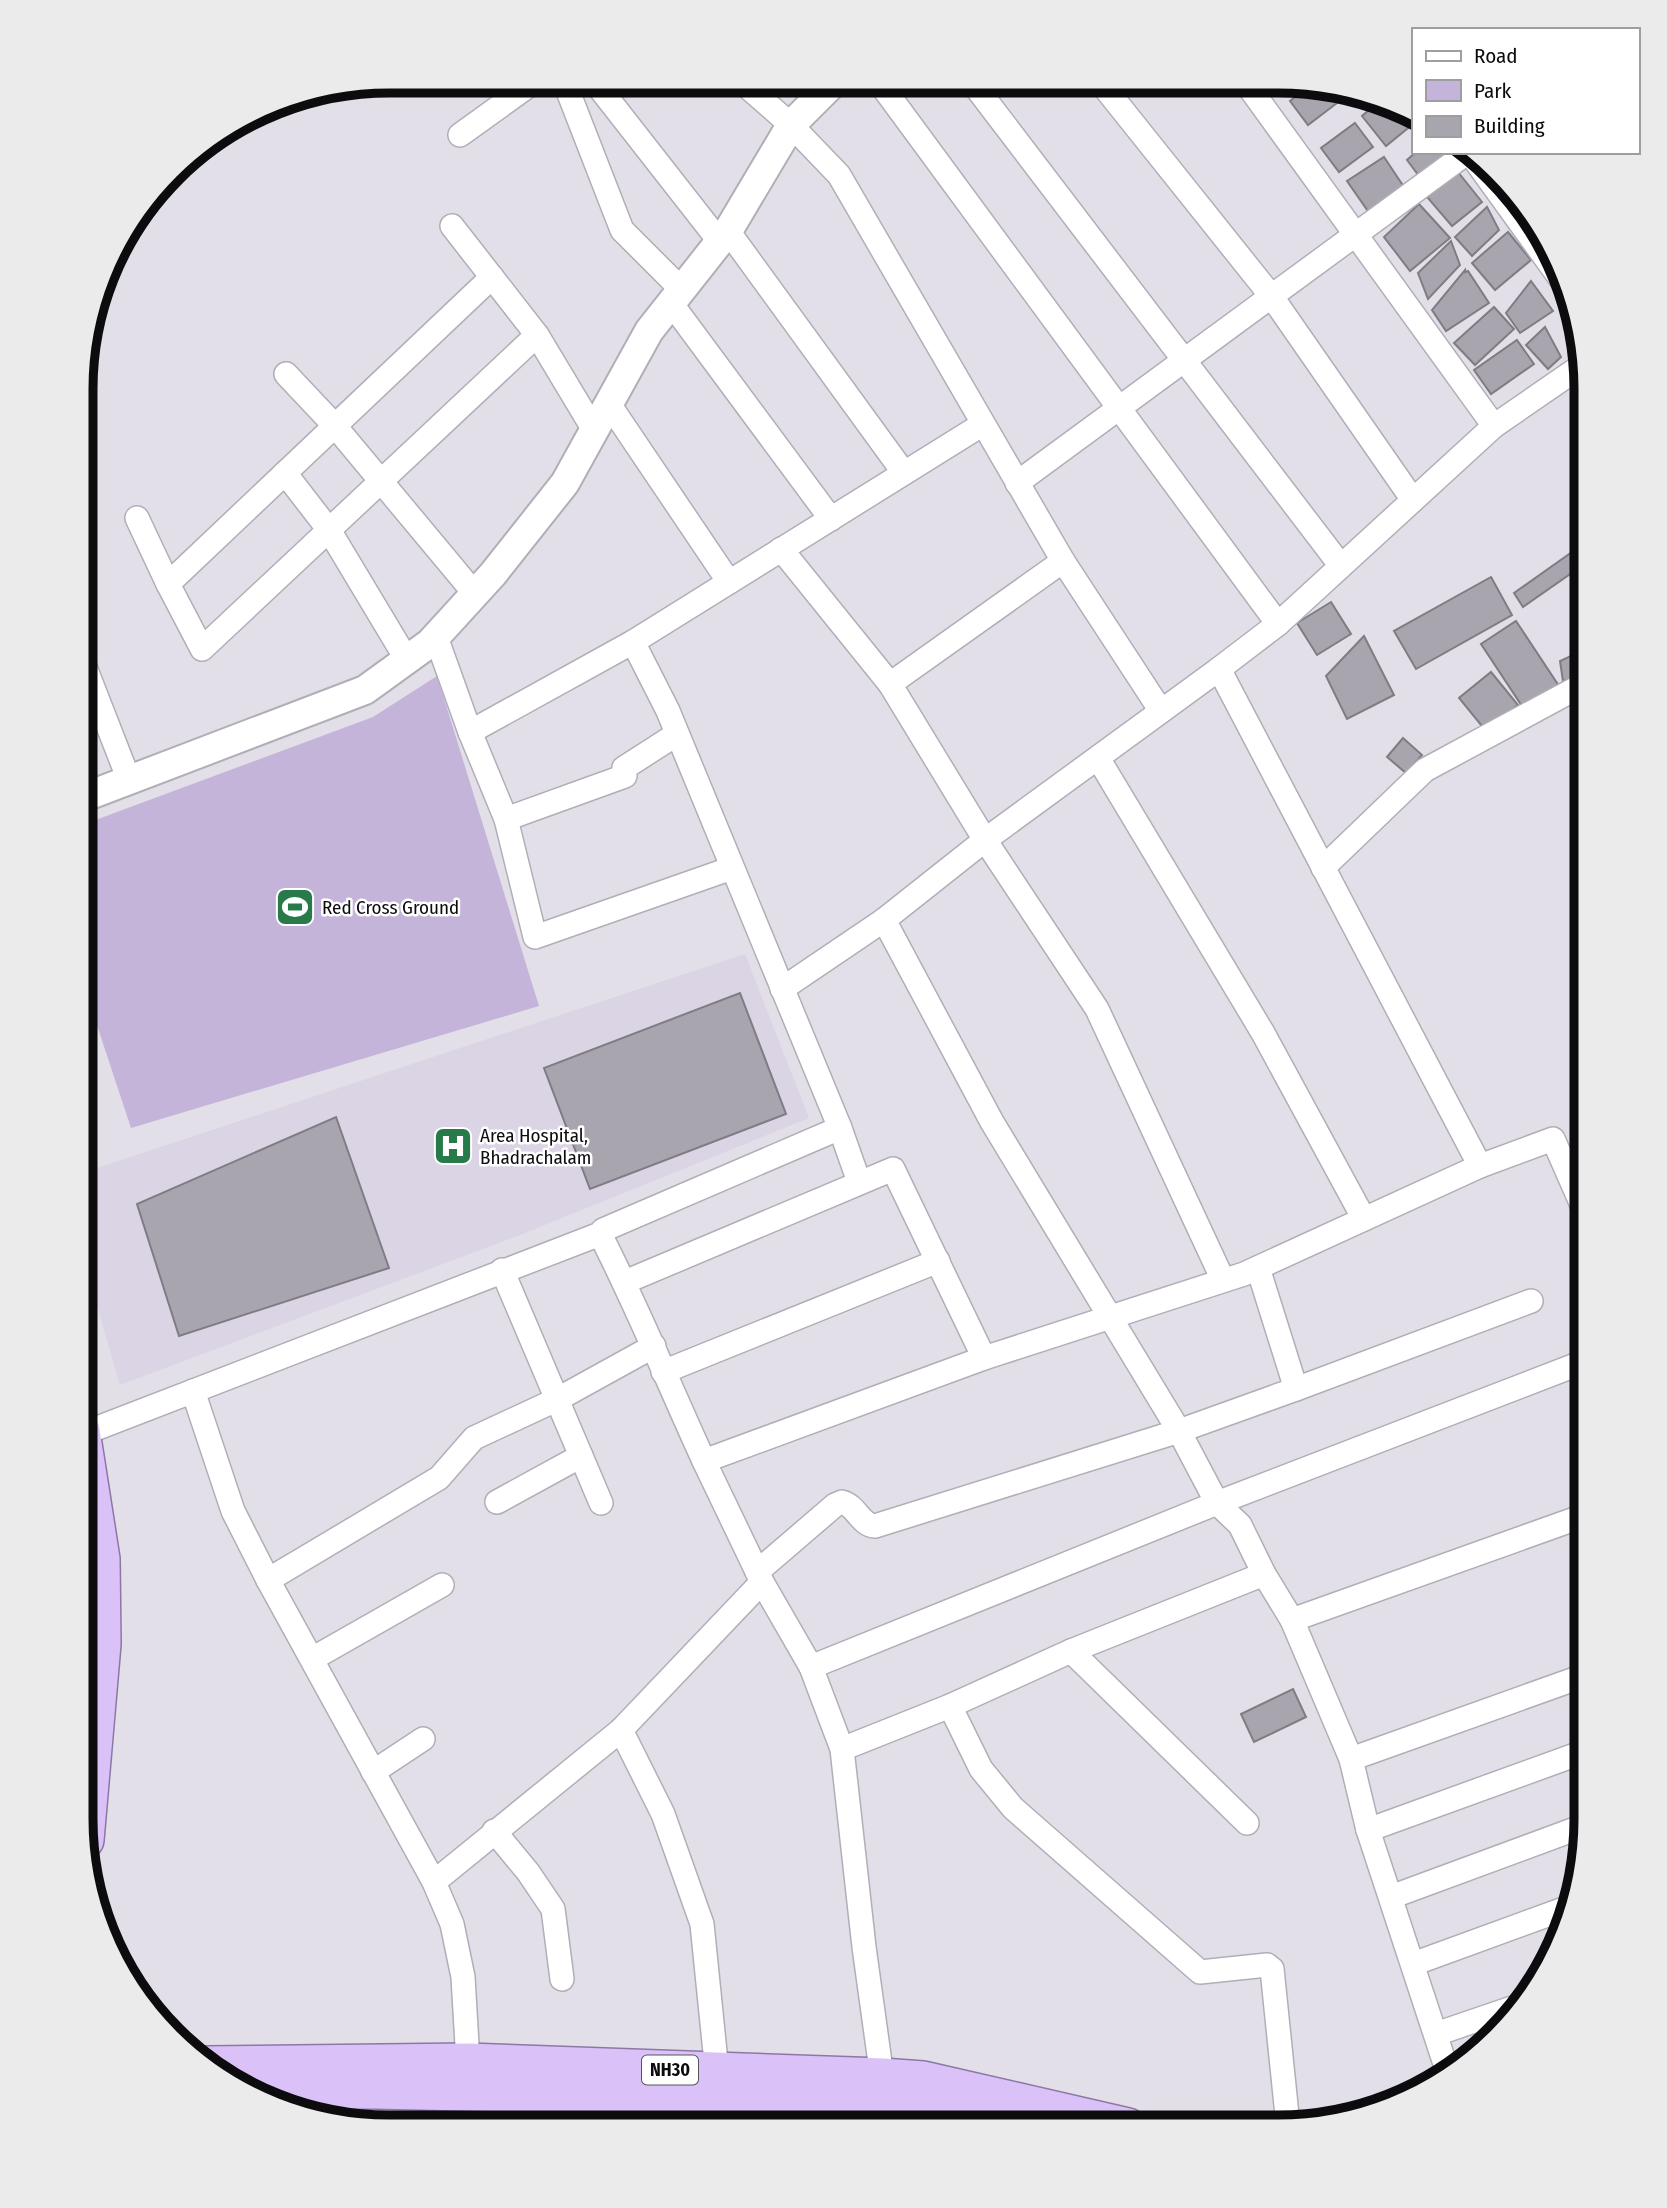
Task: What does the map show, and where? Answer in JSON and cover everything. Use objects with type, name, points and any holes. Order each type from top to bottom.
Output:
[{"type":"highway","points":[[93,1509],[101,1559],[102,1644],[93,1748]]},
{"type":"highway","name":"NH30","points":[[224,2065],[468,2062],[882,2077],[923,2080],[1076,2115]]},
{"type":"highway","name":"NH30","points":[[271,2091],[375,2090],[689,2111],[836,2100],[919,2105],[964,2115]]},
{"type":"street","points":[[460,135],[518,93]]},
{"type":"street","points":[[569,93],[622,230],[676,296],[831,519]]},
{"type":"street","points":[[610,93],[724,236],[904,473]]},
{"type":"street","points":[[755,93],[791,125],[839,175],[1063,561],[1161,711]]},
{"type":"street","points":[[93,794],[365,690],[436,637],[475,594],[565,483],[649,331],[724,236],[791,125],[823,93]]},
{"type":"street","points":[[887,93],[1278,624]]},
{"type":"street","points":[[980,93],[1341,566]]},
{"type":"street","points":[[1109,93],[1272,297],[1413,500]]},
{"type":"street","points":[[1254,93],[1494,426]]},
{"type":"street","points":[[1017,483],[1461,157]]},
{"type":"street","points":[[1492,185],[1540,251]]},
{"type":"street","points":[[452,226],[537,335],[594,430]]},
{"type":"street","points":[[168,584],[492,277]]},
{"type":"street","points":[[137,518],[202,649],[537,335]]},
{"type":"street","points":[[782,989],[884,920],[985,840],[1278,624],[1494,426],[1574,371]]},
{"type":"street","points":[[286,374],[335,426],[475,594]]},
{"type":"street","points":[[608,404],[729,582]]},
{"type":"street","points":[[470,732],[633,642],[984,424]]},
{"type":"street","points":[[285,473],[329,530],[407,660]]},
{"type":"street","points":[[781,550],[890,684],[985,840],[1097,1009],[1223,1280]]},
{"type":"street","points":[[890,684],[1063,561]]},
{"type":"street","points":[[436,637],[470,732],[506,819],[535,937],[732,868]]},
{"type":"street","points":[[633,642],[668,710],[840,1128],[859,1182]]},
{"type":"street","points":[[1219,669],[1480,1166]]},
{"type":"street","points":[[93,688],[129,780]]},
{"type":"street","points":[[1323,868],[1425,770],[1574,689]]},
{"type":"street","points":[[506,819],[625,776],[624,768],[677,734]]},
{"type":"street","points":[[1098,758],[1263,1033],[1364,1219]]},
{"type":"street","points":[[884,920],[992,1122],[1179,1432],[1217,1503],[1240,1525],[1264,1574],[1292,1620],[1351,1759],[1368,1830],[1445,2063]]},
{"type":"street","points":[[93,1428],[600,1234],[603,1230],[840,1128]]},
{"type":"street","points":[[704,1461],[984,1358],[1258,1268],[1480,1166],[1553,1139],[1574,1187]]},
{"type":"street","points":[[625,1282],[894,1169],[984,1358]]},
{"type":"street","points":[[600,1234],[625,1282],[663,1372],[759,1577],[811,1667],[842,1749],[864,1947],[882,2077]]},
{"type":"street","points":[[663,1372],[938,1261]]},
{"type":"street","points":[[1258,1268],[1296,1390]]},
{"type":"street","points":[[502,1270],[601,1503]]},
{"type":"street","points":[[434,1882],[621,1730],[759,1577],[835,1505],[842,1502],[849,1504],[867,1525],[875,1526],[1179,1432],[1531,1301]]},
{"type":"street","points":[[268,1580],[439,1478],[474,1438],[558,1399],[654,1346]]},
{"type":"street","points":[[811,1667],[1217,1503],[1574,1366]]},
{"type":"street","points":[[193,1391],[233,1511],[434,1882],[452,1924],[463,1977],[468,2062]]},
{"type":"street","points":[[497,1502],[581,1456]]},
{"type":"street","points":[[1292,1620],[1574,1519]]},
{"type":"street","points":[[842,1749],[950,1706],[1071,1651],[1264,1574]]},
{"type":"street","points":[[312,1659],[442,1585]]},
{"type":"street","points":[[1071,1651],[1247,1823]]},
{"type":"street","points":[[1351,1759],[1574,1679]]},
{"type":"street","points":[[950,1706],[981,1769],[1013,1808],[1200,1972],[1267,1965],[1272,1969],[1287,2115]]},
{"type":"street","points":[[621,1730],[663,1814],[702,1924],[717,2072]]},
{"type":"street","points":[[373,1772],[423,1739]]},
{"type":"street","points":[[1368,1830],[1574,1755]]},
{"type":"street","points":[[1391,1897],[1574,1829]]},
{"type":"street","points":[[494,1831],[553,1909],[562,1979]]},
{"type":"street","points":[[1413,1964],[1560,1910]]},
{"type":"street","points":[[1436,2034],[1503,2011]]},
{"type":"shaded area","name":"Area Hospital, Bhadrachalam","points":[[745,954],[809,1118],[515,1237],[120,1385],[93,1293],[93,1169]]},
{"type":"green space","name":"Red Cross Ground","points":[[437,676],[539,1006],[131,1128],[93,1013],[93,821],[373,717]]},
{"type":"building","points":[[1300,93],[1341,100],[1308,125],[1290,101]]},
{"type":"building","points":[[1372,108],[1412,125],[1386,146],[1362,116]]},
{"type":"building","points":[[1355,123],[1373,147],[1339,172],[1321,148]]},
{"type":"building","points":[[1414,154],[1447,154],[1419,176],[1407,160]]},
{"type":"building","points":[[1384,157],[1406,190],[1370,214],[1347,181]]},
{"type":"building","points":[[1458,172],[1482,202],[1452,226],[1427,197]]},
{"type":"building","points":[[1419,204],[1450,238],[1410,271],[1384,237]]},
{"type":"building","points":[[1487,207],[1499,230],[1472,256],[1455,237]]},
{"type":"building","points":[[1508,232],[1531,260],[1495,290],[1472,263]]},
{"type":"building","points":[[1451,241],[1460,265],[1428,299],[1418,273]]},
{"type":"building","points":[[1465,270],[1489,303],[1446,331],[1432,310]]},
{"type":"building","points":[[1531,281],[1553,311],[1520,333],[1506,313]]},
{"type":"building","points":[[1494,307],[1514,329],[1475,365],[1454,343]]},
{"type":"building","points":[[1545,327],[1561,357],[1548,369],[1526,345]]},
{"type":"building","points":[[1517,340],[1534,364],[1491,394],[1474,370]]},
{"type":"building","points":[[1574,551],[1574,571],[1523,607],[1514,593]]},
{"type":"building","points":[[1491,577],[1512,615],[1416,669],[1394,631]]},
{"type":"building","points":[[1331,602],[1351,634],[1317,655],[1297,623]]},
{"type":"building","points":[[1516,621],[1559,686],[1524,709],[1481,644]]},
{"type":"building","points":[[1364,636],[1394,695],[1347,719],[1326,676]]},
{"type":"building","points":[[1574,655],[1574,677],[1563,681],[1560,661]]},
{"type":"building","points":[[1491,672],[1518,705],[1486,731],[1459,698]]},
{"type":"building","points":[[1403,738],[1422,755],[1406,773],[1387,757]]},
{"type":"building","points":[[740,993],[786,1114],[590,1189],[544,1068]]},
{"type":"building","points":[[336,1117],[389,1268],[179,1336],[137,1204]]},
{"type":"building","points":[[1293,1689],[1306,1717],[1254,1742],[1241,1714]]},
{"type":"place","name":"Red Cross Ground","points":[[295,907]]},
{"type":"place","name":"Area Hospital, Bhadrachalam","points":[[453,1146]]}]
